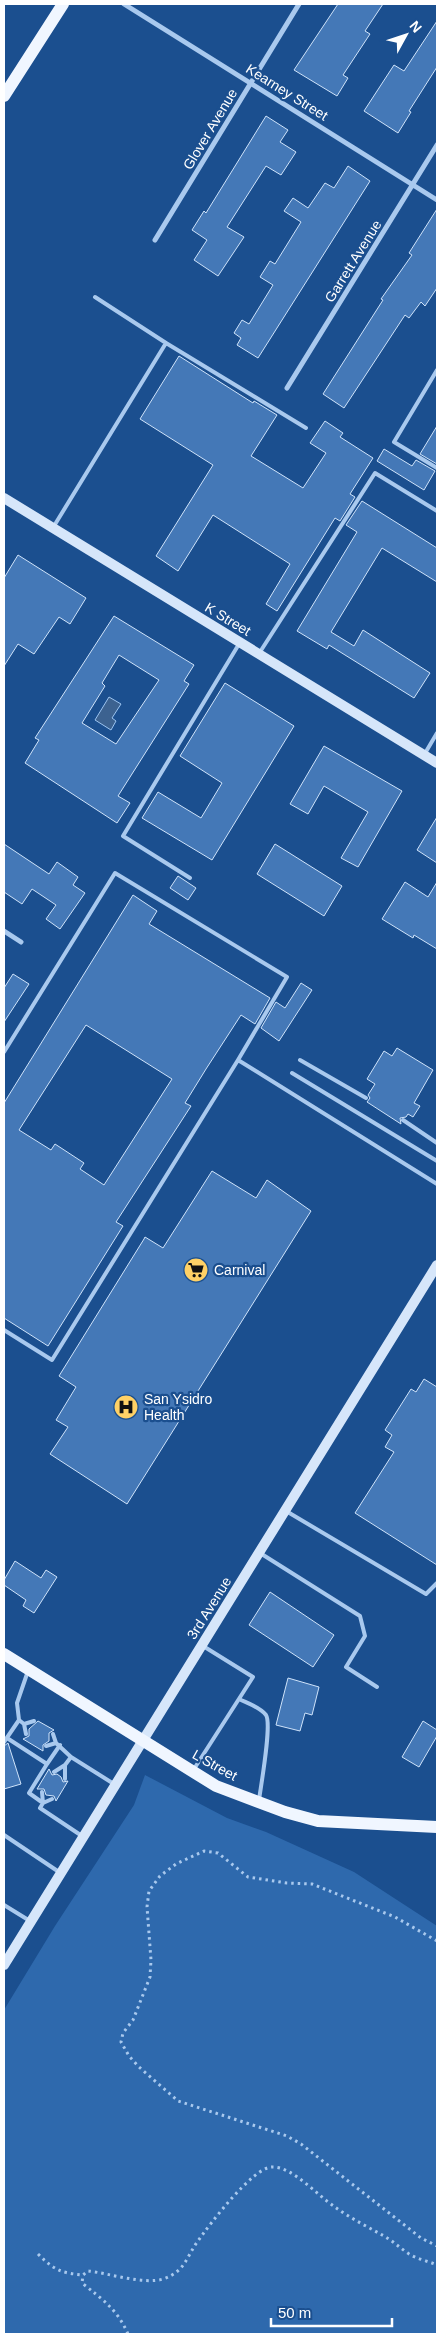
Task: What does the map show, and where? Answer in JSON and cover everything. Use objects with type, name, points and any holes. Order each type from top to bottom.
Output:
[{"type":"main road","points":[[4,96],[62,4]]},
{"type":"main road","name":"K Street","points":[[4,498],[437,763]]},
{"type":"main road","name":"3rd Avenue","points":[[4,1966],[437,1265]]},
{"type":"main road","name":"L Street","points":[[4,1654],[216,1786],[258,1802],[318,1821],[437,1827]]},
{"type":"street","name":"Kearney Street","points":[[124,4],[437,200]]},
{"type":"street","name":"Glover Avenue","points":[[155,240],[299,4]]},
{"type":"street","name":"Garrett Avenue","points":[[287,388],[437,146]]},
{"type":"street","points":[[4,931],[21,942]]},
{"type":"lane","points":[[95,297],[166,343],[306,428]]},
{"type":"lane","points":[[53,528],[166,343]]},
{"type":"lane","points":[[437,370],[394,442],[437,468]]},
{"type":"lane","points":[[259,654],[375,473],[437,510]]},
{"type":"lane","points":[[190,878],[122,836],[240,642]]},
{"type":"lane","points":[[424,755],[437,733]]},
{"type":"lane","points":[[4,1052],[115,873],[287,977],[238,1060],[52,1360],[4,1330]]},
{"type":"lane","points":[[238,1060],[437,1184]]},
{"type":"lane","points":[[300,1060],[366,1098]]},
{"type":"lane","points":[[292,1073],[437,1161]]},
{"type":"lane","points":[[403,1120],[437,1143]]},
{"type":"lane","points":[[286,1511],[426,1594],[437,1582]]},
{"type":"lane","points":[[260,1553],[360,1616],[365,1636],[346,1667],[377,1687]]},
{"type":"lane","points":[[193,1771],[253,1677],[202,1646]]},
{"type":"lane","points":[[28,1669],[17,1703],[19,1720],[6,1740],[47,1764]]},
{"type":"lane","points":[[239,1699],[262,1710],[267,1716],[268,1730],[258,1802]]},
{"type":"lane","points":[[19,1720],[24,1724],[26,1734]]},
{"type":"lane","points":[[24,1724],[34,1721]]},
{"type":"lane","points":[[54,1734],[58,1744],[70,1757],[116,1785]]},
{"type":"lane","points":[[46,1746],[58,1744]]},
{"type":"lane","points":[[44,1803],[29,1793],[58,1744]]},
{"type":"lane","points":[[54,1772],[65,1765],[70,1757]]},
{"type":"lane","points":[[65,1765],[65,1779]]},
{"type":"lane","points":[[42,1792],[44,1803]]},
{"type":"lane","points":[[52,1799],[44,1803],[40,1808],[84,1837]]},
{"type":"lane","points":[[4,1835],[61,1873]]},
{"type":"lane","points":[[4,1905],[31,1922]]},
{"type":"path","points":[[437,1941],[395,1917],[312,1884],[287,1883],[248,1877],[218,1853],[204,1851],[176,1864],[160,1876],[149,1890],[147,1916],[151,1960],[150,1977],[133,2020],[123,2033],[121,2042],[129,2056],[139,2067],[178,2101],[286,2136],[301,2144],[421,2238],[437,2246]]},
{"type":"path","points":[[38,2254],[54,2269],[66,2274],[83,2275],[88,2271],[115,2277],[162,2280],[187,2262],[195,2244],[246,2183],[264,2169],[272,2167],[282,2169],[298,2179],[335,2207],[388,2238],[410,2254],[437,2265]]},
{"type":"path","points":[[83,2275],[82,2283],[111,2306],[122,2320],[128,2334]]},
{"type":"shaded area","points":[[109,697],[121,704],[112,718],[116,721],[111,730],[95,720]]},
{"type":"shaded area","points":[[145,1775],[227,1818],[266,1832],[354,1872],[437,1926],[437,2334],[4,2334],[4,2010],[55,1926],[134,1805]]},
{"type":"building","points":[[338,4],[383,4],[365,31],[370,34],[343,75],[348,78],[337,96],[294,70]]},
{"type":"building","points":[[437,21],[437,67],[409,111],[411,112],[398,133],[364,111],[394,65],[404,71]]},
{"type":"building","points":[[266,116],[288,130],[280,142],[296,152],[281,175],[266,166],[227,227],[244,237],[218,276],[194,260],[207,240],[192,230],[204,211],[206,213]]},
{"type":"building","points":[[348,166],[370,181],[258,358],[237,345],[241,338],[234,333],[242,320],[249,324],[273,285],[260,277],[270,261],[275,264],[301,222],[284,211],[293,198],[308,208],[325,183],[334,188]]},
{"type":"building","points":[[437,209],[437,288],[425,306],[421,302],[409,318],[405,315],[344,408],[323,394],[383,300],[381,299],[412,255],[409,253]]},
{"type":"building","points":[[179,356],[253,403],[254,401],[277,415],[251,456],[303,488],[326,453],[310,443],[325,421],[343,433],[340,437],[373,458],[350,494],[355,497],[340,521],[335,518],[277,611],[266,604],[290,564],[213,515],[178,571],[156,556],[213,465],[140,419]]},
{"type":"building","points":[[437,426],[437,464],[420,454]]},
{"type":"building","points":[[384,449],[412,466],[416,460],[435,471],[424,490],[377,461]]},
{"type":"building","points":[[362,501],[437,548],[437,582],[382,548],[331,632],[354,646],[363,630],[430,673],[414,698],[329,645],[327,649],[297,631],[357,532],[346,525]]},
{"type":"building","points":[[18,555],[86,598],[70,624],[59,617],[34,654],[18,644],[4,666],[4,578]]},
{"type":"building","points":[[114,616],[194,665],[184,681],[189,684],[118,796],[130,803],[117,823],[25,763],[39,740],[35,738]],"holes":[[[119,655],[159,680],[116,744],[82,723],[105,686],[102,683]]]},
{"type":"building","points":[[225,683],[294,726],[212,860],[142,818],[158,792],[201,818],[222,783],[180,756]]},
{"type":"building","points":[[324,746],[402,791],[358,867],[341,858],[368,812],[324,786],[308,814],[290,804]]},
{"type":"building","points":[[437,817],[437,863],[417,850]]},
{"type":"building","points":[[4,844],[49,874],[57,862],[78,877],[73,885],[85,893],[60,929],[46,919],[56,905],[32,889],[22,904],[4,892]]},
{"type":"building","points":[[275,844],[342,886],[324,916],[257,874]]},
{"type":"building","points":[[178,876],[196,888],[188,900],[170,888]]},
{"type":"building","points":[[405,882],[428,897],[437,882],[437,949],[414,935],[413,938],[382,919]]},
{"type":"building","points":[[133,895],[157,911],[149,924],[270,998],[255,1024],[241,1015],[206,1069],[185,1103],[191,1106],[116,1222],[123,1226],[48,1346],[4,1318],[4,1103]],"holes":[[[86,1025],[172,1079],[104,1185],[80,1169],[84,1163],[55,1144],[51,1150],[19,1130]]]},
{"type":"building","points":[[13,974],[29,984],[4,1022],[4,988]]},
{"type":"building","points":[[301,983],[312,990],[279,1041],[261,1028],[276,1002],[285,1008]]},
{"type":"building","points":[[397,1048],[433,1070],[414,1103],[420,1106],[413,1117],[408,1114],[406,1117],[400,1118],[401,1124],[367,1102],[370,1098],[368,1095],[375,1084],[367,1079],[384,1051],[392,1056]]},
{"type":"building","points":[[212,1171],[256,1198],[267,1180],[311,1211],[127,1504],[50,1454],[68,1427],[56,1420],[76,1387],[59,1376],[145,1237],[163,1248]]},
{"type":"building","points":[[424,1379],[437,1387],[437,1565],[355,1513],[394,1452],[385,1447],[392,1435],[385,1430],[411,1389],[416,1392]]},
{"type":"building","points":[[15,1561],[41,1578],[46,1570],[57,1577],[34,1613],[23,1606],[26,1600],[4,1585],[4,1580]]},
{"type":"building","points":[[270,1592],[334,1635],[313,1667],[249,1625]]},
{"type":"building","points":[[288,1678],[319,1687],[312,1715],[305,1713],[300,1731],[276,1725]]},
{"type":"building","points":[[38,1721],[54,1730],[49,1733],[49,1741],[43,1745],[43,1751],[23,1739],[29,1736],[29,1729]]},
{"type":"building","points":[[423,1721],[437,1730],[437,1736],[419,1767],[402,1757]]},
{"type":"building","points":[[8,1743],[21,1784],[4,1789],[4,1746]]},
{"type":"building","points":[[49,1769],[52,1775],[57,1774],[63,1782],[68,1781],[56,1801],[54,1796],[46,1795],[44,1789],[37,1789]]},
{"type":"place","name":"Carnival","points":[[196,1270]]},
{"type":"place","name":"San Ysidro Health","points":[[126,1407]]}]
